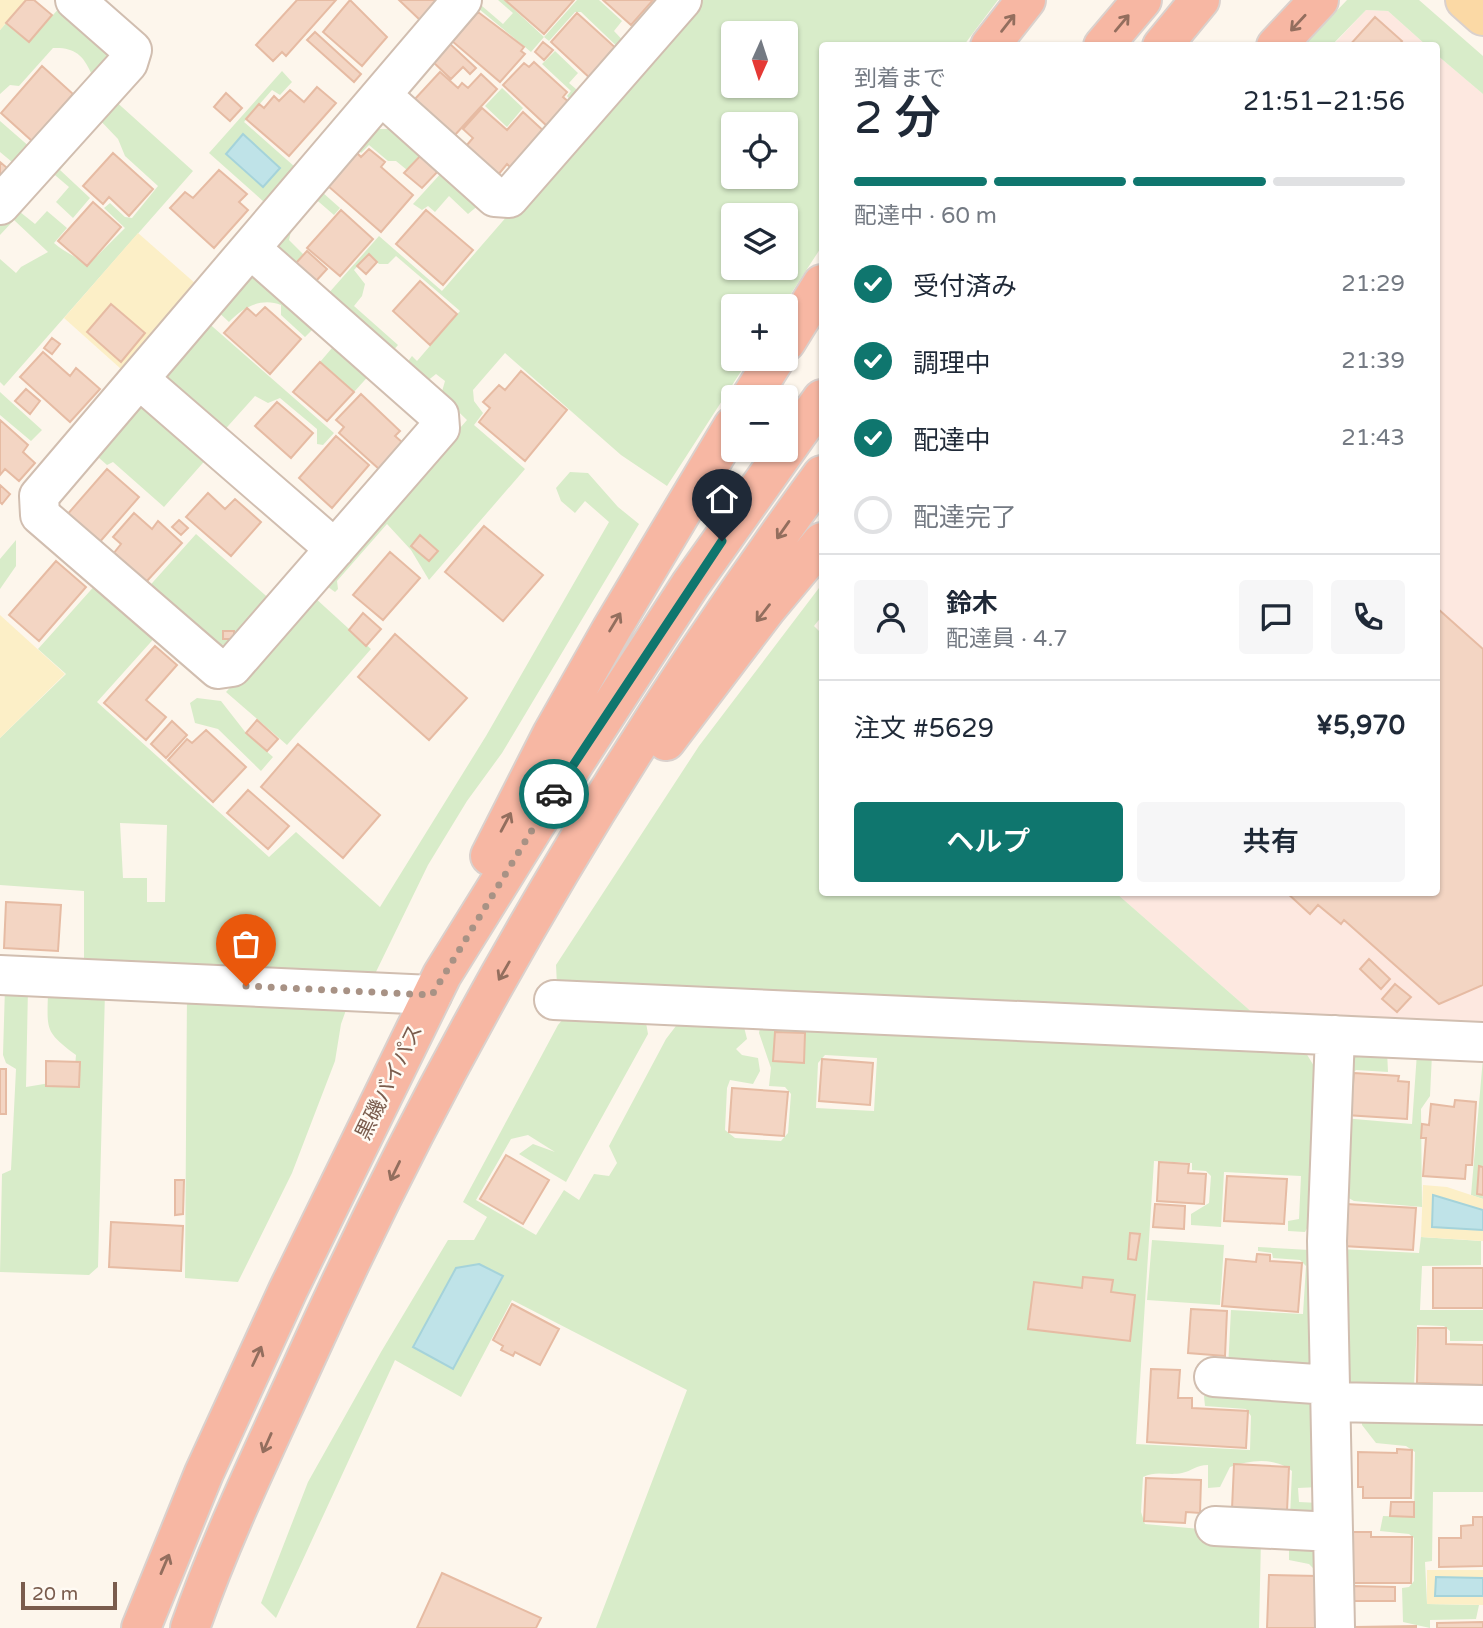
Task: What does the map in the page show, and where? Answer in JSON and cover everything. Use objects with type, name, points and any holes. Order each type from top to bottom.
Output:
[{"type":"highway","points":[[993,42],[1026,0]]},
{"type":"highway","points":[[1106,42],[1142,0]]},
{"type":"highway","points":[[1166,42],[1200,0]]},
{"type":"highway","points":[[1280,42],[1319,0]]},
{"type":"highway","points":[[798,323],[819,289]]},
{"type":"highway","name":"黒磯バイパス","points":[[141,1628],[204,1473],[282,1302],[437,985],[555,793],[682,597],[819,403]]},
{"type":"highway","points":[[437,985],[495,843],[552,734],[611,629],[721,446]]},
{"type":"highway","points":[[190,1628],[258,1464],[340,1281],[423,1115],[528,929],[672,689],[819,479]]},
{"type":"highway","points":[[528,929],[735,650],[819,546]]},
{"type":"main road","points":[[1465,0],[1483,16]]},
{"type":"street","points":[[0,205],[128,63],[132,50],[75,0]]},
{"type":"street","points":[[251,249],[439,415],[440,428],[232,667],[218,668],[40,515],[39,496],[462,0]]},
{"type":"street","points":[[381,95],[495,197],[509,198],[682,0]]},
{"type":"street","points":[[139,379],[335,549]]},
{"type":"street","points":[[0,975],[437,985]]},
{"type":"street","points":[[554,1000],[1483,1042]]},
{"type":"street","points":[[1335,1035],[1327,1241],[1335,1628]]},
{"type":"street","points":[[1214,1377],[1331,1394],[1483,1405]]},
{"type":"street","points":[[1215,1526],[1333,1532]]},
{"type":"shaded area","points":[[1366,10],[1388,11],[1423,42],[1336,42]]},
{"type":"shaded area","points":[[1440,58],[1483,94],[1483,1026],[1254,1014],[1119,896],[1440,896]]},
{"type":"green space","points":[[498,0],[504,0],[544,37],[531,52],[479,9],[482,6],[503,24],[513,13]]},
{"type":"green space","points":[[577,0],[599,0],[622,21],[614,31],[630,48],[625,54],[581,12],[575,12],[549,41],[544,37]]},
{"type":"green space","points":[[695,0],[998,0],[966,42],[819,42],[819,251],[791,294],[721,294],[721,371],[741,371],[732,385],[721,385],[721,402],[667,486],[621,455],[505,353],[473,390],[474,401],[483,413],[474,425],[525,469],[429,580],[411,550],[387,524],[337,581],[338,589],[335,592],[324,584],[467,420],[441,395],[445,381],[436,374],[426,382],[406,364],[412,356],[417,361],[460,311],[396,256],[388,264],[379,264],[369,254],[354,270],[365,284],[362,296],[354,306],[398,345],[392,352],[327,295],[379,236],[442,291]]},
{"type":"green space","points":[[1347,0],[1419,0],[1483,56],[1483,94],[1440,58],[1440,42],[1423,42],[1388,11],[1366,10],[1335,42],[1307,42]]},
{"type":"green space","points":[[61,6],[113,52],[18,167],[0,152],[0,121],[31,148],[78,94],[91,73],[84,61],[72,50],[53,48],[19,86],[10,85],[0,94],[0,30],[6,23],[29,42]]},
{"type":"green space","points":[[555,51],[578,73],[569,83],[583,95],[574,104],[567,96],[571,91],[542,64]]},
{"type":"green space","points":[[282,71],[292,82],[280,95],[272,90],[244,122],[295,167],[264,202],[209,153]]},
{"type":"green space","points":[[502,88],[523,108],[507,127],[485,106]]},
{"type":"green space","points":[[112,98],[193,171],[4,386],[0,382],[0,259],[16,273],[21,267],[48,252],[14,220],[0,235],[0,226],[15,208],[35,224],[47,211],[67,228],[54,243],[87,266],[125,228],[104,208],[110,203],[125,217],[132,218],[158,186],[125,156],[118,139],[96,116]]},
{"type":"green space","points":[[377,129],[391,129],[422,154],[407,170],[396,161],[388,161],[369,145],[361,153],[359,150],[322,192],[340,208],[334,215],[312,196]]},
{"type":"green space","points":[[78,140],[80,146],[60,170],[90,198],[73,218],[56,202],[69,187],[49,170]]},
{"type":"green space","points":[[443,171],[480,204],[468,214],[449,196],[435,212],[428,206],[422,210],[413,204]]},
{"type":"green space","points":[[286,227],[291,231],[289,240],[304,255],[312,277],[280,255],[279,235]]},
{"type":"green space","points":[[262,275],[317,325],[305,337],[281,315],[281,305],[267,302],[253,305],[229,322],[214,308],[240,278]]},
{"type":"green space","points":[[205,320],[334,433],[323,445],[317,444],[317,429],[280,398],[268,403],[255,396],[220,435],[159,372]]},
{"type":"green space","points":[[338,341],[372,372],[354,392],[320,362]]},
{"type":"green space","points":[[0,392],[42,430],[31,441],[0,415]]},
{"type":"green space","points":[[136,399],[209,456],[164,507],[113,462],[107,465],[98,457],[65,492]]},
{"type":"green space","points":[[570,472],[588,473],[618,507],[639,524],[502,753],[467,801],[428,865],[373,978],[350,999],[341,1024],[335,1061],[292,1173],[238,1282],[185,1278],[187,992],[84,967],[84,891],[0,885],[0,738],[66,674],[38,649],[98,582],[158,634],[97,702],[269,857],[296,832],[380,907],[486,736],[609,522],[585,501],[575,513],[561,501],[556,488]],"holes":[[[120,823],[167,825],[165,902],[147,902],[147,878],[123,878]]]},
{"type":"green space","points":[[196,534],[273,602],[232,644],[210,646],[145,591]]},
{"type":"green space","points":[[16,540],[16,566],[0,589],[0,559]]},
{"type":"green space","points":[[819,588],[819,620],[814,626],[819,631],[819,896],[1119,896],[1254,1014],[557,985],[556,965],[699,746]]},
{"type":"green space","points":[[314,597],[371,649],[287,745],[226,692]]},
{"type":"green space","points":[[197,698],[221,701],[246,733],[273,757],[261,771],[218,729],[195,723],[190,703]]},
{"type":"green space","points":[[5,987],[28,988],[26,1087],[74,1079],[76,1055],[58,1041],[50,1029],[48,993],[105,991],[98,1267],[89,1275],[0,1272],[2,1174],[11,1170],[16,1069],[6,1063],[3,1055]]},
{"type":"green space","points":[[568,1013],[645,1017],[648,1034],[566,1182],[519,1154],[533,1144],[555,1152],[528,1135],[511,1139],[476,1200],[536,1235],[564,1190],[579,1200],[594,1174],[609,1176],[617,1163],[609,1146],[666,1039],[679,1022],[743,1023],[747,1039],[736,1049],[742,1055],[758,1058],[760,1071],[753,1084],[730,1080],[727,1088],[725,1130],[735,1138],[781,1141],[788,1133],[791,1094],[785,1087],[769,1086],[771,1068],[759,1033],[761,1023],[1303,1048],[1317,1071],[1310,1223],[1305,1232],[1288,1231],[1288,1221],[1299,1219],[1301,1176],[1224,1172],[1221,1227],[1191,1225],[1191,1214],[1209,1203],[1211,1176],[1206,1171],[1192,1170],[1192,1163],[1154,1161],[1136,1444],[1250,1450],[1251,1416],[1246,1409],[1205,1406],[1204,1396],[1227,1391],[1306,1395],[1317,1406],[1319,1487],[1298,1488],[1299,1502],[1319,1503],[1318,1513],[1290,1518],[1292,1471],[1278,1463],[1254,1461],[1230,1467],[1220,1487],[1208,1488],[1208,1465],[1182,1473],[1143,1477],[1141,1512],[1145,1524],[1211,1530],[1261,1540],[1259,1628],[596,1628],[687,1390],[512,1300],[461,1397],[395,1360],[276,1618],[261,1603],[308,1482],[448,1240],[474,1240],[487,1217],[463,1202],[558,1025]],"holes":[[[775,1032],[805,1033],[804,1063],[773,1061]],[[825,1055],[877,1058],[874,1111],[816,1108],[818,1063]],[[1130,1234],[1140,1234],[1136,1259],[1128,1259]],[[1083,1277],[1112,1280],[1111,1292],[1028,1329],[1034,1282],[1082,1288]]]},
{"type":"green space","points":[[1361,1049],[1387,1051],[1388,1072],[1356,1070],[1352,1074],[1348,1061]]},
{"type":"green space","points":[[1417,1053],[1432,1054],[1430,1096],[1421,1109],[1422,1207],[1354,1201],[1345,1196],[1343,1118],[1412,1124]]},
{"type":"green space","points":[[1483,1058],[1483,1167],[1479,1167],[1477,1194],[1483,1195],[1483,1199],[1471,1195]]},
{"type":"green space","points":[[1421,1237],[1481,1241],[1481,1265],[1422,1266],[1420,1310],[1483,1310],[1483,1341],[1450,1341],[1450,1331],[1444,1326],[1417,1325],[1414,1386],[1342,1386],[1340,1249],[1419,1253]]},
{"type":"green space","points":[[1152,1240],[1224,1245],[1220,1305],[1147,1300]]},
{"type":"green space","points":[[1258,1247],[1309,1250],[1316,1361],[1307,1372],[1228,1368],[1231,1310],[1303,1314],[1306,1266],[1300,1260],[1273,1258],[1272,1253],[1258,1251]]},
{"type":"green space","points":[[1362,1415],[1483,1420],[1483,1492],[1433,1492],[1432,1561],[1425,1562],[1427,1604],[1479,1605],[1476,1619],[1430,1620],[1430,1628],[1403,1622],[1402,1588],[1409,1587],[1414,1581],[1414,1538],[1409,1534],[1380,1531],[1383,1516],[1414,1517],[1415,1452],[1406,1446],[1376,1443],[1362,1425]]},
{"type":"green space","points":[[1289,1543],[1313,1544],[1318,1573],[1309,1564],[1289,1560]]},
{"type":"sand","points":[[0,0],[26,0],[0,30]]},
{"type":"sand","points":[[138,233],[196,284],[121,369],[64,318]],"holes":[[[111,305],[145,333],[121,361],[87,333]]]},
{"type":"sand","points":[[0,615],[65,674],[0,738]]},
{"type":"sand","points":[[1423,1185],[1447,1187],[1483,1199],[1483,1241],[1421,1237]]},
{"type":"sand","points":[[1427,1570],[1483,1570],[1483,1578],[1436,1577],[1436,1596],[1483,1596],[1483,1605],[1427,1604]]},
{"type":"water","points":[[243,134],[280,168],[263,187],[226,154]]},
{"type":"water","points":[[1433,1195],[1483,1210],[1483,1230],[1432,1227]]},
{"type":"water","points":[[479,1264],[503,1276],[453,1369],[413,1347],[456,1268]]},
{"type":"water","points":[[1436,1577],[1483,1578],[1483,1596],[1435,1596]]},
{"type":"building","points":[[26,0],[34,0],[52,15],[29,42],[6,23]]},
{"type":"building","points":[[297,0],[336,0],[286,56],[282,52],[273,61],[256,45]]},
{"type":"building","points":[[350,0],[387,37],[362,66],[323,32]]},
{"type":"building","points":[[399,0],[439,0],[420,20]]},
{"type":"building","points":[[505,0],[574,0],[544,34]]},
{"type":"building","points":[[603,0],[653,0],[631,25]]},
{"type":"building","points":[[478,12],[524,47],[521,51],[525,54],[500,82],[452,41]]},
{"type":"building","points":[[577,13],[619,51],[592,80],[551,42]]},
{"type":"building","points":[[1375,17],[1402,41],[1401,42],[1353,42]]},
{"type":"building","points":[[315,32],[361,74],[354,82],[307,40]]},
{"type":"building","points":[[543,42],[553,50],[544,60],[535,52]]},
{"type":"building","points":[[449,43],[476,68],[470,74],[463,67],[451,79],[432,61]]},
{"type":"building","points":[[534,62],[567,92],[563,97],[570,103],[548,127],[503,85],[524,63],[529,67]]},
{"type":"building","points":[[42,66],[73,94],[32,141],[1,113]]},
{"type":"building","points":[[440,72],[458,88],[462,83],[468,88],[481,74],[497,89],[454,136],[414,100]]},
{"type":"building","points":[[317,87],[336,103],[289,156],[246,119],[259,104],[264,108],[274,96],[279,101],[290,90],[304,102]]},
{"type":"building","points":[[226,93],[242,108],[230,121],[214,107]]},
{"type":"building","points":[[482,108],[507,130],[523,112],[547,134],[514,171],[507,164],[498,175],[466,146],[473,138],[463,129]]},
{"type":"building","points":[[369,149],[385,162],[381,167],[413,195],[381,232],[328,186],[357,153],[361,157]]},
{"type":"building","points":[[113,153],[153,189],[129,216],[109,197],[103,204],[83,186]]},
{"type":"building","points":[[422,154],[440,169],[422,188],[404,173]]},
{"type":"building","points":[[0,162],[13,173],[0,188]]},
{"type":"building","points":[[219,170],[247,194],[239,202],[248,210],[214,248],[170,208],[185,192],[193,198]]},
{"type":"building","points":[[93,202],[121,227],[87,266],[58,241]]},
{"type":"building","points":[[341,210],[373,239],[340,276],[307,248]]},
{"type":"building","points":[[426,210],[473,250],[443,285],[396,244]]},
{"type":"building","points":[[307,251],[327,269],[316,281],[296,263]]},
{"type":"building","points":[[369,254],[377,262],[366,274],[357,266]]},
{"type":"building","points":[[420,281],[457,314],[430,345],[393,311]]},
{"type":"building","points":[[111,304],[145,333],[121,362],[87,332]]},
{"type":"building","points":[[265,307],[301,339],[270,374],[224,333],[247,308],[256,316]]},
{"type":"building","points":[[52,338],[60,344],[52,354],[44,348]]},
{"type":"building","points":[[43,352],[70,376],[76,368],[100,389],[70,422],[20,377]]},
{"type":"building","points":[[320,362],[354,392],[327,421],[293,392]]},
{"type":"building","points":[[521,371],[567,410],[525,461],[479,422],[490,408],[483,402],[499,385],[505,390]]},
{"type":"building","points":[[26,389],[40,401],[30,414],[15,401]]},
{"type":"building","points":[[361,394],[400,431],[395,436],[403,443],[379,469],[339,433],[344,427],[336,420]]},
{"type":"building","points":[[277,402],[313,433],[291,458],[255,426]]},
{"type":"building","points":[[0,420],[28,445],[23,452],[35,463],[19,481],[5,469],[0,475]]},
{"type":"building","points":[[336,436],[369,465],[332,508],[299,478]]},
{"type":"building","points":[[107,469],[139,497],[98,544],[66,516]]},
{"type":"building","points":[[0,485],[10,494],[2,504],[0,502]]},
{"type":"building","points":[[208,493],[225,509],[235,499],[261,522],[231,556],[186,517]]},
{"type":"building","points":[[134,513],[152,529],[158,521],[182,543],[146,582],[114,553],[121,544],[113,537]]},
{"type":"building","points":[[179,520],[188,528],[181,535],[172,527]]},
{"type":"building","points":[[484,526],[543,575],[503,621],[445,572]]},
{"type":"building","points":[[420,535],[438,551],[429,561],[411,546]]},
{"type":"building","points":[[390,552],[420,578],[383,620],[353,595]]},
{"type":"building","points":[[56,561],[86,587],[39,641],[9,615]]},
{"type":"building","points":[[1440,611],[1483,649],[1483,985],[1439,1004],[1344,920],[1341,924],[1318,905],[1310,914],[1290,896],[1440,896]]},
{"type":"building","points":[[363,613],[381,629],[366,646],[349,630]]},
{"type":"building","points":[[223,631],[234,631],[234,639],[223,639]]},
{"type":"building","points":[[395,634],[467,698],[429,740],[358,677]]},
{"type":"building","points":[[155,646],[177,665],[146,700],[166,717],[146,740],[104,703]]},
{"type":"building","points":[[257,720],[278,739],[267,751],[246,733]]},
{"type":"building","points":[[172,721],[187,735],[166,758],[151,744]]},
{"type":"building","points":[[206,730],[246,767],[213,802],[168,760],[187,739],[192,743]]},
{"type":"building","points":[[298,744],[380,815],[343,858],[261,787]]},
{"type":"building","points":[[248,790],[289,826],[268,849],[227,813]]},
{"type":"building","points":[[6,902],[61,905],[58,951],[4,948]]},
{"type":"building","points":[[1369,959],[1390,979],[1381,989],[1360,969]]},
{"type":"building","points":[[1395,984],[1411,997],[1397,1012],[1382,999]]},
{"type":"building","points":[[775,1032],[805,1033],[804,1063],[773,1061]]},
{"type":"building","points":[[822,1059],[873,1063],[870,1105],[819,1101]]},
{"type":"building","points":[[46,1061],[80,1062],[79,1087],[46,1086]]},
{"type":"building","points":[[0,1069],[6,1069],[6,1114],[0,1114]]},
{"type":"building","points":[[1354,1073],[1399,1076],[1398,1081],[1409,1082],[1407,1119],[1346,1115],[1347,1084],[1353,1084]]},
{"type":"building","points":[[732,1088],[788,1092],[784,1136],[729,1132]]},
{"type":"building","points":[[1455,1100],[1476,1102],[1472,1165],[1466,1165],[1465,1179],[1423,1176],[1426,1138],[1421,1138],[1422,1124],[1429,1125],[1431,1104],[1454,1107]]},
{"type":"building","points":[[506,1155],[549,1180],[523,1224],[480,1199]]},
{"type":"building","points":[[1159,1162],[1189,1164],[1188,1173],[1206,1174],[1204,1204],[1157,1201]]},
{"type":"building","points":[[1479,1166],[1483,1167],[1483,1195],[1477,1194]]},
{"type":"building","points":[[1227,1176],[1287,1179],[1284,1224],[1224,1221]]},
{"type":"building","points":[[175,1180],[184,1180],[183,1214],[175,1215]]},
{"type":"building","points":[[1155,1204],[1185,1206],[1184,1229],[1153,1227]]},
{"type":"building","points":[[1346,1204],[1416,1208],[1413,1250],[1343,1246]]},
{"type":"building","points":[[111,1222],[183,1226],[181,1271],[109,1267]]},
{"type":"building","points":[[1130,1233],[1140,1234],[1136,1260],[1128,1259]]},
{"type":"building","points":[[1257,1254],[1270,1255],[1270,1261],[1302,1263],[1298,1312],[1222,1306],[1226,1259],[1256,1262]]},
{"type":"building","points":[[1433,1268],[1483,1268],[1483,1308],[1433,1308]]},
{"type":"building","points":[[1083,1277],[1113,1280],[1111,1292],[1135,1295],[1130,1341],[1028,1329],[1034,1282],[1082,1288]]},
{"type":"building","points":[[512,1304],[559,1329],[540,1365],[515,1352],[513,1356],[501,1350],[503,1346],[493,1340]]},
{"type":"building","points":[[1191,1309],[1227,1311],[1225,1356],[1188,1353]]},
{"type":"building","points":[[1418,1328],[1446,1328],[1446,1344],[1483,1345],[1483,1385],[1417,1383]]},
{"type":"building","points":[[1151,1369],[1180,1370],[1178,1398],[1192,1398],[1192,1408],[1248,1411],[1246,1448],[1147,1442]]},
{"type":"building","points":[[1397,1449],[1412,1450],[1411,1498],[1363,1498],[1363,1487],[1358,1487],[1358,1452],[1397,1453]]},
{"type":"building","points":[[1234,1464],[1289,1467],[1287,1511],[1232,1509]]},
{"type":"building","points":[[1146,1478],[1201,1480],[1200,1513],[1186,1512],[1185,1523],[1144,1521]]},
{"type":"building","points":[[1391,1502],[1414,1502],[1414,1517],[1390,1516]]},
{"type":"building","points":[[1473,1517],[1483,1517],[1483,1566],[1439,1567],[1439,1538],[1461,1538],[1461,1526],[1473,1525]]},
{"type":"building","points":[[1350,1532],[1371,1532],[1371,1537],[1412,1537],[1411,1583],[1349,1583]]},
{"type":"building","points":[[442,1573],[541,1618],[536,1628],[417,1628]]},
{"type":"building","points":[[1269,1575],[1317,1576],[1315,1628],[1267,1628]]},
{"type":"building","points":[[1353,1586],[1395,1587],[1395,1601],[1352,1601]]},
{"type":"building","points":[[1483,1622],[1483,1628],[1437,1628],[1437,1623]]},
{"type":"building","points":[[1356,1627],[1416,1628],[1356,1628]]},
{"type":"way so far","points":[[246,986],[432,995],[554,794]]},
{"type":"route","points":[[554,794],[690,585],[722,541]]}]
